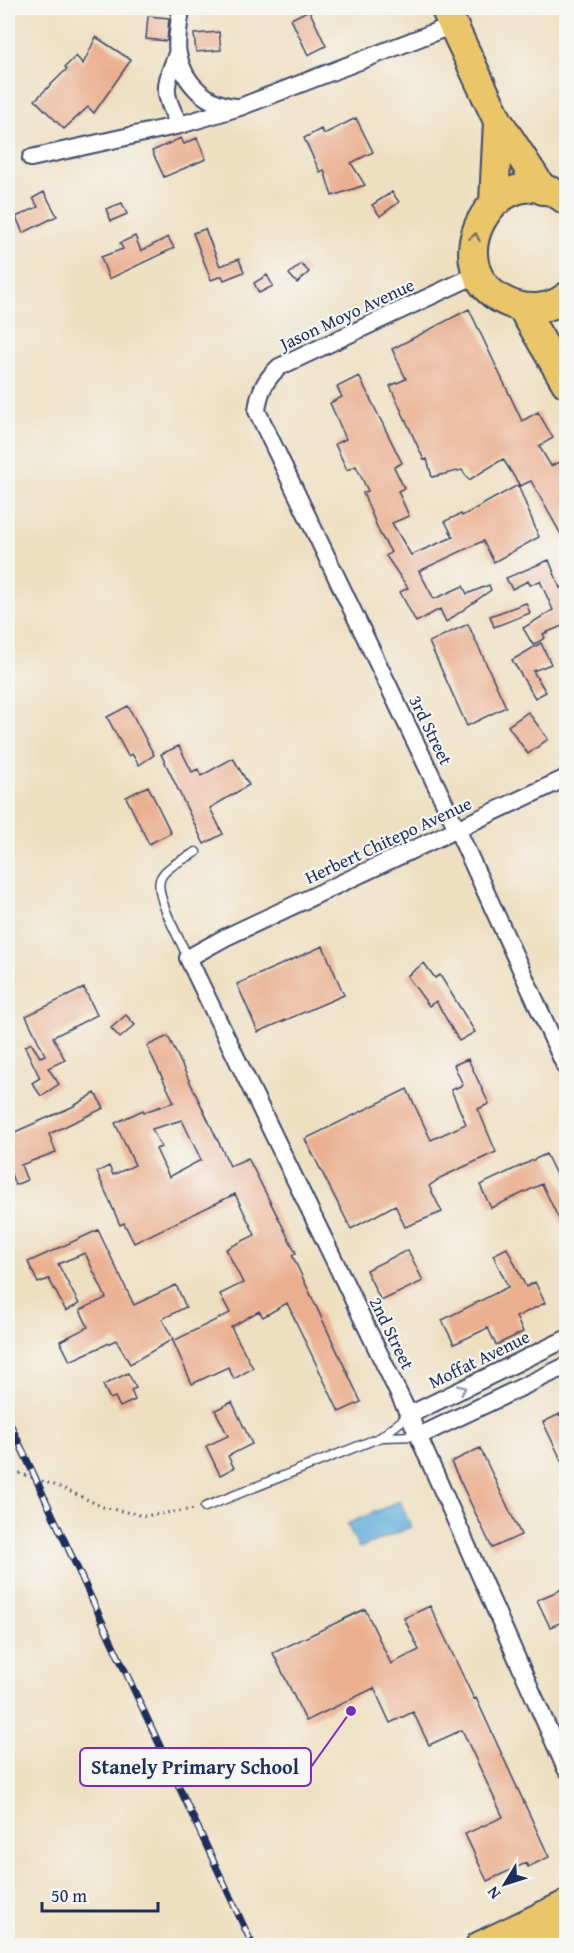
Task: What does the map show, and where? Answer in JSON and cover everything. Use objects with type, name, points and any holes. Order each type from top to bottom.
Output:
[{"type":"highway","points":[[449,16],[498,121],[555,195]]},
{"type":"highway","points":[[494,202],[498,121]]},
{"type":"highway","points":[[555,195],[526,189],[509,193],[494,202],[481,217],[474,235],[472,255],[478,274],[496,296],[522,308],[541,308],[567,297]]},
{"type":"highway","points":[[522,308],[567,383]]},
{"type":"highway","points":[[480,1946],[567,1905]]},
{"type":"highway","points":[[535,1946],[567,1930]]},
{"type":"street","points":[[180,125],[169,106],[166,82],[177,54],[182,8]]},
{"type":"street","points":[[31,158],[180,125],[240,107],[449,16]]},
{"type":"street","points":[[177,54],[192,85],[204,97],[220,105],[240,107]]},
{"type":"street","name":"Jason Moyo Avenue","points":[[257,411],[259,396],[267,379],[279,367],[478,274]]},
{"type":"street","name":"3rd Street","points":[[257,411],[457,829],[567,1068]]},
{"type":"street","name":"Herbert Chitepo Avenue","points":[[188,958],[226,937],[567,778]]},
{"type":"street","name":"2nd Street","points":[[188,958],[410,1415],[567,1769]]},
{"type":"street","name":"Moffat Avenue","points":[[410,1415],[567,1339]]},
{"type":"street","points":[[419,1436],[567,1366]]},
{"type":"lane","points":[[188,958],[159,893],[160,879],[172,866],[196,852]]},
{"type":"lane","points":[[205,1507],[381,1437],[410,1415]]},
{"type":"lane","points":[[381,1437],[419,1436]]},
{"type":"path","points":[[8,1469],[103,1507],[144,1516],[205,1507]]},
{"type":"water","points":[[400,1501],[411,1527],[359,1548],[347,1524]]},
{"type":"building","points":[[309,10],[326,46],[308,55],[291,19]]},
{"type":"building","points":[[148,16],[169,18],[167,41],[146,39]]},
{"type":"building","points":[[219,32],[221,50],[196,52],[194,34]]},
{"type":"building","points":[[96,37],[131,60],[94,113],[88,107],[64,129],[35,100],[67,69],[65,67],[76,56],[83,64]]},
{"type":"building","points":[[356,118],[373,152],[351,163],[365,185],[332,196],[324,170],[320,172],[304,138],[321,129],[324,134]]},
{"type":"building","points":[[181,138],[184,144],[197,138],[206,159],[164,177],[152,151]]},
{"type":"building","points":[[44,192],[57,216],[23,233],[16,217],[38,207],[33,198]]},
{"type":"building","points":[[392,192],[399,202],[380,216],[372,205]]},
{"type":"building","points":[[122,203],[127,214],[111,221],[106,209]]},
{"type":"building","points":[[205,229],[220,266],[239,259],[244,272],[224,280],[222,276],[211,280],[193,233]]},
{"type":"building","points":[[135,236],[141,251],[168,237],[174,248],[109,279],[101,257],[123,249],[120,243]]},
{"type":"building","points":[[301,264],[309,272],[297,283],[289,274]]},
{"type":"building","points":[[267,275],[273,286],[259,293],[254,283]]},
{"type":"building","points":[[469,309],[522,421],[538,412],[553,438],[539,446],[551,466],[561,461],[567,471],[567,545],[531,481],[520,486],[503,459],[469,480],[462,470],[432,477],[427,459],[424,460],[390,386],[406,379],[392,349]]},
{"type":"building","points":[[359,376],[402,463],[394,467],[404,488],[398,491],[409,516],[392,523],[411,555],[453,537],[445,521],[461,514],[462,516],[518,485],[539,537],[494,562],[483,541],[419,571],[434,599],[463,586],[467,594],[489,585],[491,590],[446,622],[440,609],[416,622],[400,592],[408,588],[386,556],[391,552],[380,534],[363,493],[368,491],[356,466],[347,470],[335,444],[346,439],[330,403],[342,397],[337,387]]},
{"type":"building","points":[[549,560],[560,588],[563,587],[567,594],[567,624],[543,634],[545,638],[533,645],[523,628],[553,610],[540,581],[530,585],[528,581],[512,589],[506,578]]},
{"type":"building","points":[[526,603],[530,613],[494,627],[490,616]]},
{"type":"building","points":[[468,624],[506,707],[467,726],[429,642]]},
{"type":"building","points":[[541,643],[551,664],[533,671],[546,692],[535,698],[512,660]]},
{"type":"building","points":[[128,706],[154,755],[139,765],[132,754],[128,756],[107,717]]},
{"type":"building","points":[[528,712],[548,739],[528,754],[508,726]]},
{"type":"building","points":[[179,746],[192,772],[198,769],[201,776],[233,758],[249,785],[210,808],[223,834],[204,844],[161,754]]},
{"type":"building","points":[[148,786],[171,833],[149,844],[126,797]]},
{"type":"building","points":[[323,946],[344,995],[258,1032],[237,984]]},
{"type":"building","points":[[424,963],[435,978],[440,975],[475,1032],[459,1041],[436,1001],[429,1006],[407,976]]},
{"type":"building","points":[[84,988],[97,1015],[53,1037],[65,1060],[48,1068],[59,1084],[41,1096],[32,1083],[40,1078],[25,1047],[31,1043],[40,1057],[45,1055],[26,1016]]},
{"type":"building","points":[[126,1015],[135,1025],[120,1038],[111,1028]]},
{"type":"building","points":[[168,1036],[230,1166],[248,1158],[296,1253],[292,1255],[361,1402],[339,1412],[287,1303],[263,1317],[259,1311],[231,1327],[253,1368],[234,1379],[228,1367],[192,1384],[173,1341],[230,1313],[220,1294],[243,1283],[226,1249],[255,1235],[235,1194],[134,1243],[124,1223],[120,1225],[97,1172],[109,1166],[113,1175],[135,1165],[115,1123],[143,1110],[144,1112],[174,1102],[147,1046]],"holes":[[[182,1120],[201,1160],[169,1177],[156,1149],[161,1147],[152,1129]]]},
{"type":"building","points":[[468,1059],[489,1104],[478,1109],[496,1152],[442,1177],[429,1186],[442,1212],[405,1227],[395,1205],[351,1229],[305,1139],[407,1089],[431,1140],[466,1124],[451,1090],[463,1085],[454,1065]]},
{"type":"building","points":[[95,1093],[104,1108],[49,1134],[56,1152],[21,1165],[27,1180],[15,1185],[8,1166],[8,1135],[74,1106]]},
{"type":"building","points":[[546,1154],[567,1197],[567,1236],[542,1184],[491,1208],[480,1185]]},
{"type":"building","points":[[98,1230],[134,1305],[176,1285],[186,1307],[162,1319],[173,1339],[130,1364],[116,1340],[70,1361],[60,1341],[88,1327],[80,1310],[106,1298],[85,1253],[58,1264],[79,1304],[66,1311],[49,1279],[38,1283],[28,1262]]},
{"type":"building","points":[[507,1248],[526,1287],[535,1282],[545,1303],[516,1317],[523,1332],[496,1345],[488,1328],[454,1344],[442,1320],[508,1287],[493,1255]]},
{"type":"building","points":[[408,1250],[423,1281],[381,1301],[366,1270]]},
{"type":"building","points":[[128,1373],[136,1388],[131,1390],[135,1400],[120,1407],[115,1397],[110,1399],[103,1385]]},
{"type":"building","points":[[232,1402],[252,1444],[228,1456],[234,1468],[220,1475],[206,1446],[228,1436],[215,1410]]},
{"type":"building","points":[[560,1414],[567,1427],[567,1472],[543,1422]]},
{"type":"building","points":[[480,1448],[521,1535],[492,1548],[451,1462]]},
{"type":"building","points":[[567,1587],[567,1620],[550,1627],[537,1600]]},
{"type":"building","points":[[430,1606],[474,1699],[476,1698],[549,1857],[528,1867],[526,1863],[487,1881],[465,1834],[503,1817],[462,1730],[429,1745],[413,1712],[390,1723],[374,1688],[306,1721],[273,1653],[365,1609],[391,1664],[419,1650],[404,1618]]},
{"type":"railway","points":[[8,1419],[253,1946]]},
{"type":"place","name":"Stanely Primary School","points":[[351,1711]]}]
